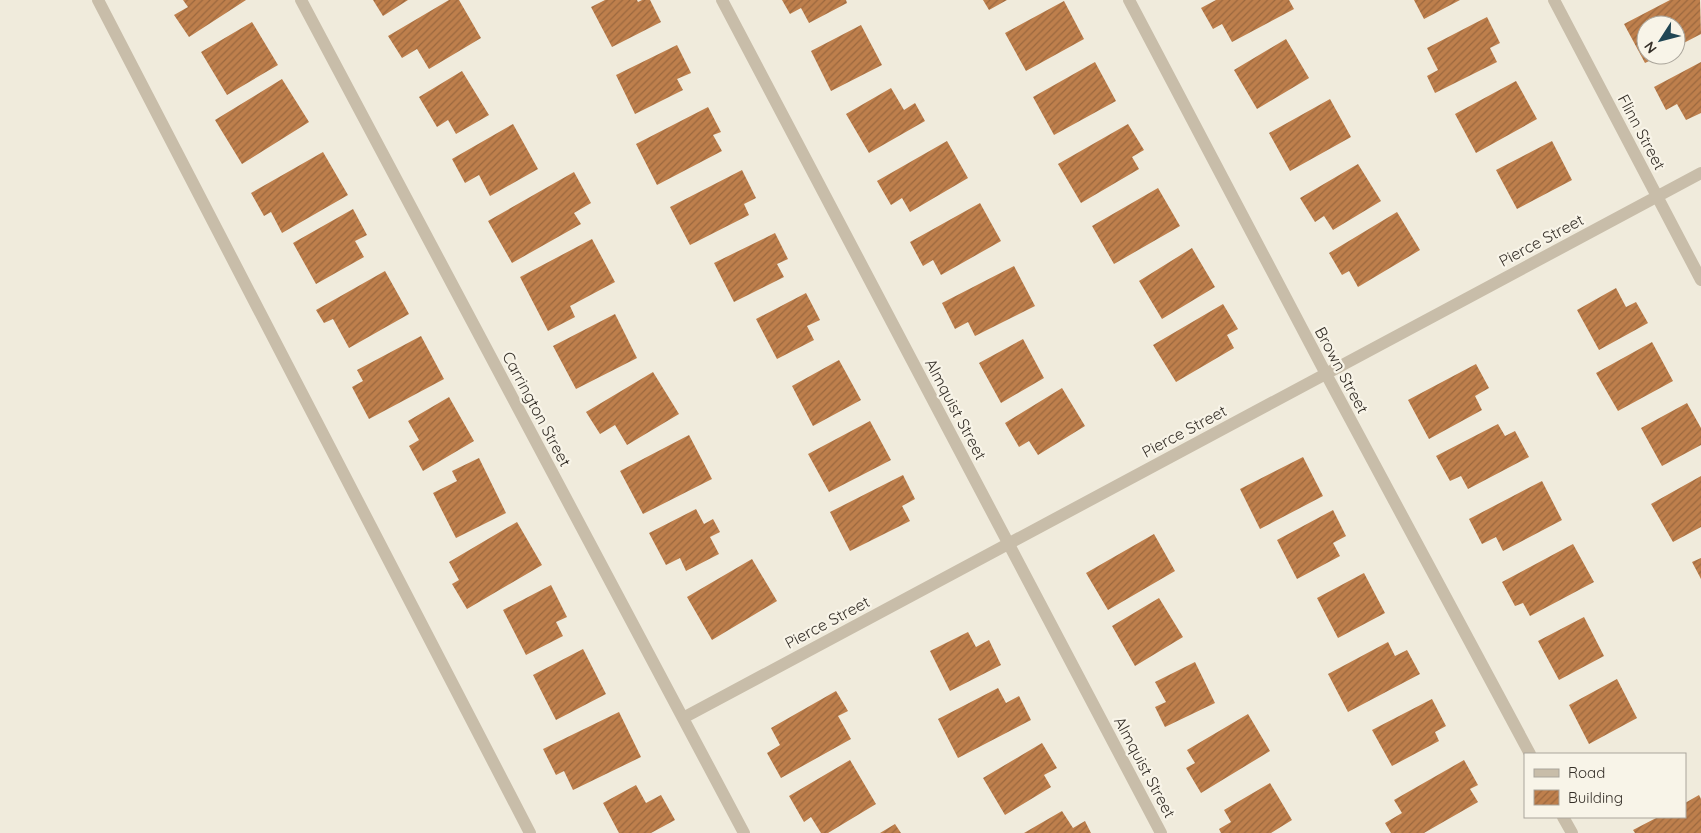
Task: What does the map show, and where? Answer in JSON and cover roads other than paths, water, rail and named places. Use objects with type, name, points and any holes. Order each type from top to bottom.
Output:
[{"type":"street","points":[[98,0],[530,833]]},
{"type":"street","name":"Carrington Street","points":[[301,0],[744,833]]},
{"type":"street","name":"Almquist Street","points":[[722,0],[1161,833]]},
{"type":"street","name":"Brown Street","points":[[1129,0],[1326,374],[1529,753]]},
{"type":"street","name":"Flinn Street","points":[[1554,0],[1701,280]]},
{"type":"street","name":"Pierce Street","points":[[683,718],[1701,173]]},
{"type":"street","points":[[1564,818],[1572,833]]}]
